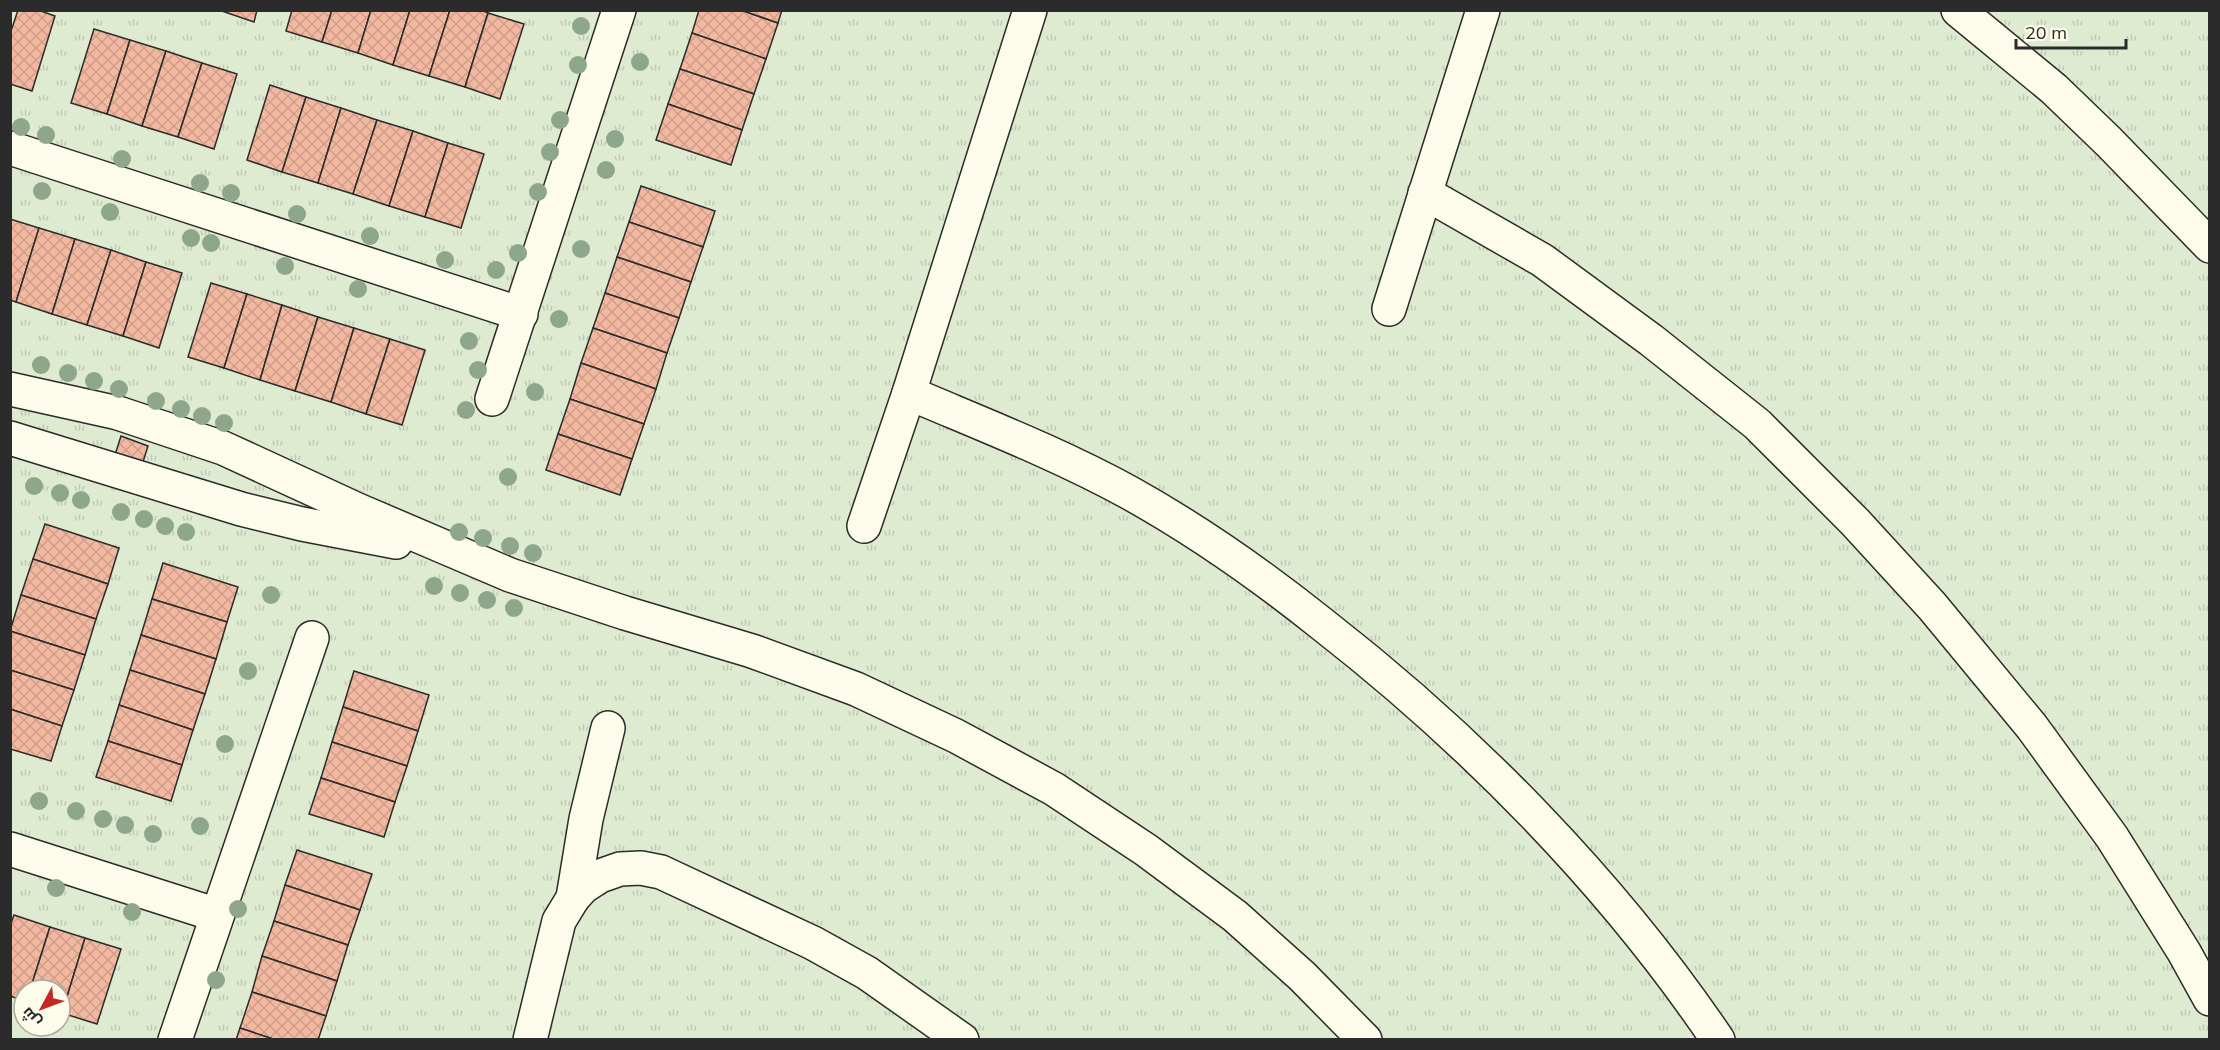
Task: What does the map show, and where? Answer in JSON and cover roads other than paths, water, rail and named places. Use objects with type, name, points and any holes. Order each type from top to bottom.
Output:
[{"type":"street","points":[[492,399],[619,10]]},
{"type":"street","points":[[864,526],[909,393],[1030,10]]},
{"type":"street","points":[[1389,309],[1483,10]]},
{"type":"street","points":[[1958,10],[2054,89],[2208,243]]},
{"type":"street","points":[[10,148],[520,314]]},
{"type":"street","points":[[1425,193],[1542,260],[1651,340],[1757,424],[1855,522],[1932,606],[2032,727],[2112,837],[2184,952],[2210,999]]},
{"type":"street","points":[[10,389],[64,399],[165,428],[223,448],[360,512],[462,556],[554,590],[752,651],[856,689],[956,736],[1053,789],[1146,850],[1235,916],[1302,976],[1365,1040]]},
{"type":"street","points":[[909,393],[1042,450],[1130,494],[1217,546],[1355,649],[1484,764],[1544,825],[1656,956],[1718,1040]]},
{"type":"street","points":[[49,450],[64,399]]},
{"type":"street","points":[[10,438],[241,509],[302,524],[462,556]]},
{"type":"street","points":[[241,509],[257,462]]},
{"type":"street","points":[[176,1040],[312,638]]},
{"type":"street","points":[[573,898],[586,819],[608,728]]},
{"type":"street","points":[[10,849],[217,915]]},
{"type":"street","points":[[530,1040],[560,921],[573,898],[583,887],[600,876],[620,869],[640,868],[661,872],[813,943],[867,973],[962,1040]]}]
